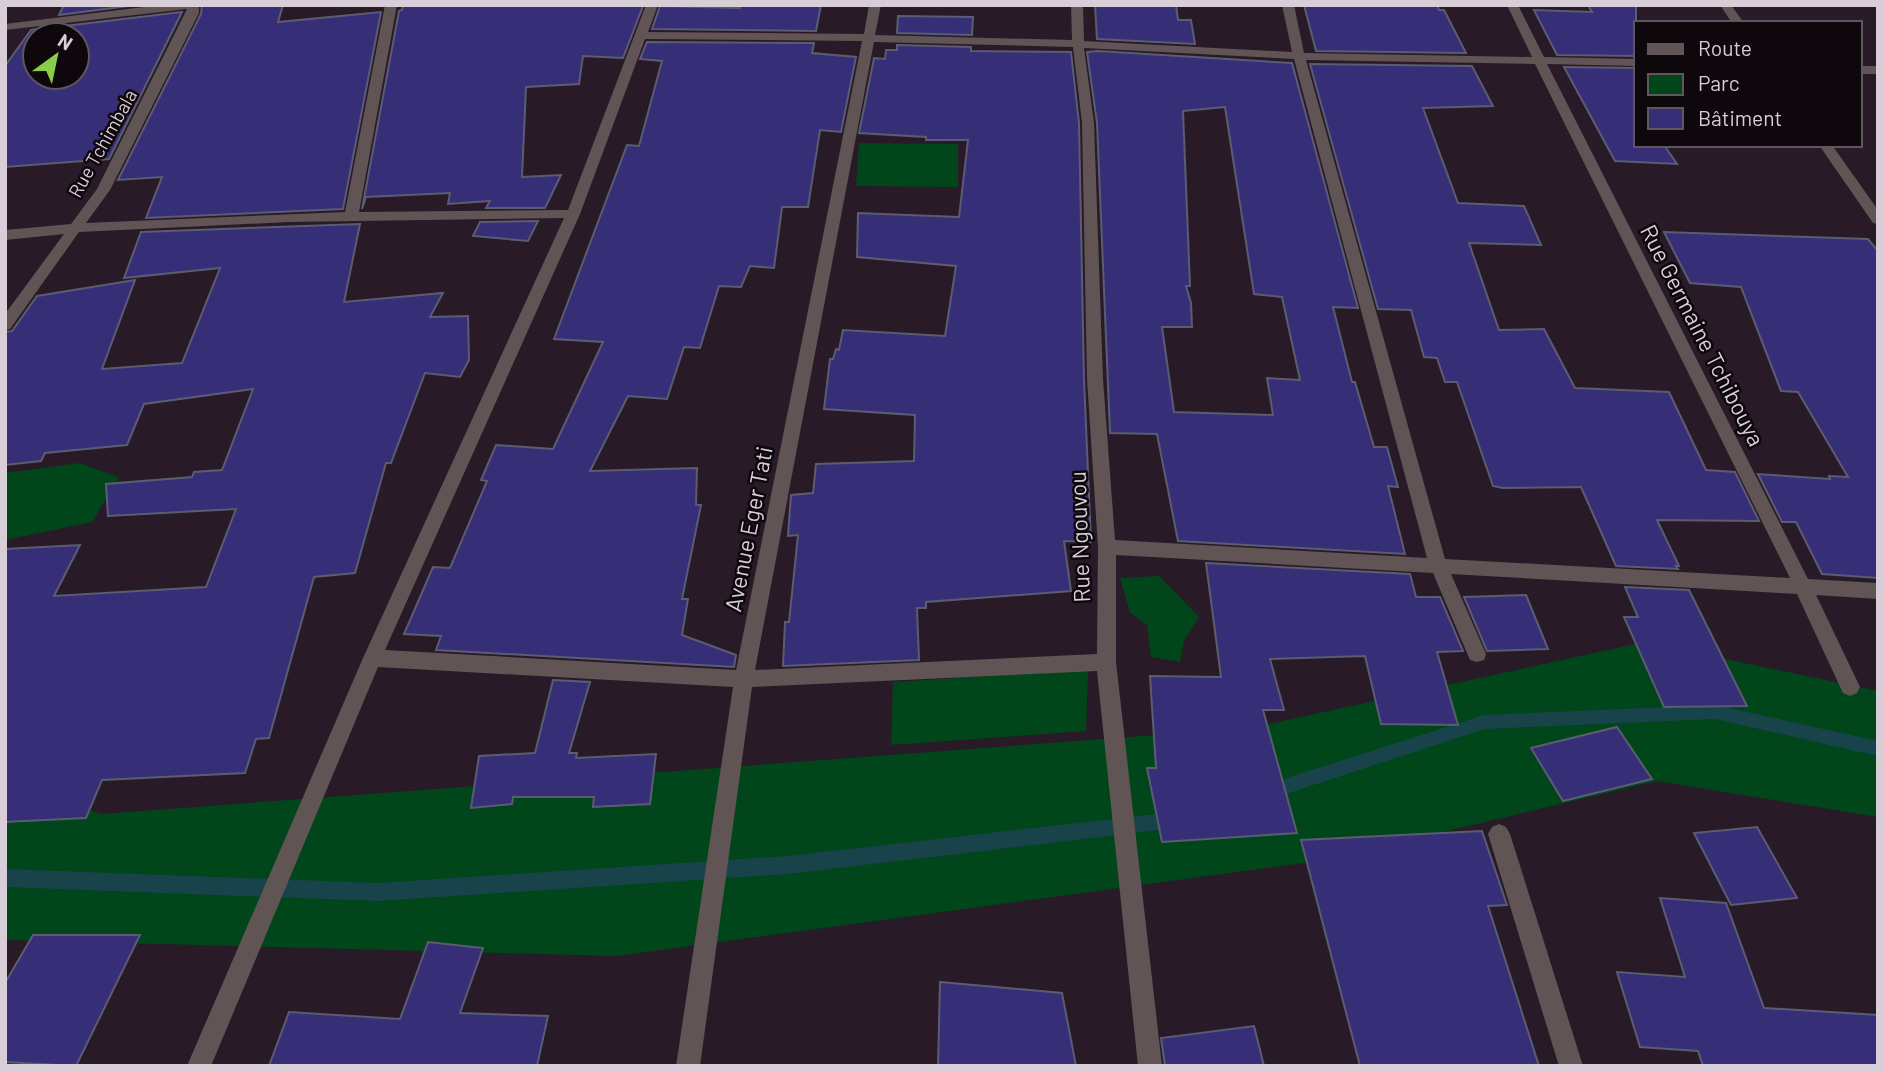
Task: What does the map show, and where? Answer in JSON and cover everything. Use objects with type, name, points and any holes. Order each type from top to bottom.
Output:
[{"type":"street","points":[[5,27],[192,5]]},
{"type":"street","name":"Rue Tchimbala","points":[[5,325],[103,190],[192,13],[192,5]]},
{"type":"street","points":[[351,216],[391,5]]},
{"type":"street","points":[[200,1066],[372,658],[573,214],[652,5]]},
{"type":"street","name":"Avenue Eger Tati","points":[[688,1066],[744,679],[874,5]]},
{"type":"street","name":"Rue Ngouvou","points":[[1077,5],[1088,123],[1095,379],[1107,547],[1106,662],[1150,1066]]},
{"type":"street","points":[[1288,5],[1299,56],[1438,565],[1478,654]]},
{"type":"street","name":"Rue Germaine Tchibouya","points":[[1512,5],[1803,587],[1850,687]]},
{"type":"street","points":[[1725,5],[1737,21]]},
{"type":"street","points":[[641,35],[869,38],[1079,44],[1299,56],[1634,62]]},
{"type":"street","points":[[1826,147],[1878,220]]},
{"type":"street","points":[[5,234],[76,227],[351,216],[573,214]]},
{"type":"street","points":[[1107,547],[1878,591]]},
{"type":"street","points":[[372,658],[744,679],[1106,662]]},
{"type":"street","points":[[1499,834],[1571,1066]]},
{"type":"green space","points":[[859,143],[958,144],[958,187],[856,186]]},
{"type":"green space","points":[[80,463],[119,478],[92,522],[5,540],[5,473]]},
{"type":"green space","points":[[1159,576],[1199,617],[1184,641],[1180,662],[1151,657],[1147,625],[1130,613],[1120,578]]},
{"type":"green space","points":[[1645,642],[1878,691],[1878,817],[1657,781],[1326,860],[617,956],[5,940],[5,786],[102,814],[1250,728]]},
{"type":"green space","points":[[1088,670],[1086,731],[891,745],[893,682]]},
{"type":"building","points":[[64,5],[136,5],[59,15]]},
{"type":"building","points":[[202,5],[283,5],[278,22],[381,12],[343,209],[146,218],[162,177],[118,180],[201,14]]},
{"type":"building","points":[[403,5],[643,6],[623,58],[583,56],[579,84],[526,87],[522,177],[561,175],[545,208],[486,208],[490,201],[448,204],[450,193],[366,197],[362,209],[399,11]]},
{"type":"building","points":[[741,5],[821,5],[816,31],[652,29],[660,6],[740,8]]},
{"type":"building","points":[[1095,5],[1176,5],[1178,20],[1191,20],[1195,44],[1097,39]]},
{"type":"building","points":[[1304,5],[1437,5],[1439,10],[1444,10],[1466,53],[1316,51]]},
{"type":"building","points":[[1588,5],[1636,5],[1634,56],[1557,55],[1534,10],[1592,12]]},
{"type":"building","points":[[182,12],[109,159],[5,167],[5,66],[21,44],[21,91],[91,91],[91,23]]},
{"type":"building","points":[[898,16],[973,17],[972,35],[897,33]]},
{"type":"building","points":[[647,42],[814,43],[812,53],[856,57],[841,132],[820,130],[808,207],[782,207],[774,268],[750,266],[741,287],[719,286],[700,348],[684,347],[667,399],[628,396],[590,471],[697,468],[696,505],[701,505],[682,599],[688,599],[682,635],[736,655],[734,667],[436,650],[441,636],[404,634],[433,567],[450,568],[487,481],[481,480],[496,445],[553,449],[603,342],[554,339],[627,145],[639,146],[662,61],[640,59]]},
{"type":"building","points":[[897,45],[971,47],[971,51],[1071,52],[1079,123],[1084,379],[1091,542],[1064,541],[1071,591],[926,602],[926,608],[917,608],[919,660],[783,666],[785,622],[789,622],[798,535],[788,536],[791,495],[813,493],[816,464],[914,461],[915,415],[824,409],[830,359],[833,359],[836,349],[839,350],[843,330],[945,336],[956,266],[857,257],[858,213],[959,217],[968,140],[926,140],[926,137],[859,133],[874,58],[885,59],[886,50],[897,50]]},
{"type":"building","points":[[1087,52],[1292,63],[1358,308],[1333,307],[1352,382],[1355,382],[1374,447],[1387,447],[1398,487],[1388,486],[1405,554],[1178,541],[1157,434],[1110,433],[1097,123]],"holes":[[[1225,107],[1254,294],[1282,297],[1300,380],[1267,378],[1273,415],[1174,412],[1162,327],[1192,327],[1191,303],[1186,286],[1190,286],[1183,111]]]},
{"type":"building","points":[[1310,64],[1472,66],[1493,106],[1423,108],[1458,203],[1524,206],[1541,245],[1469,243],[1499,330],[1544,329],[1575,388],[1669,392],[1706,470],[1735,472],[1759,521],[1657,520],[1679,566],[1676,566],[1678,569],[1616,566],[1581,487],[1493,486],[1457,382],[1445,382],[1437,358],[1424,357],[1411,310],[1378,309]]},
{"type":"building","points":[[1564,67],[1634,68],[1634,147],[1665,147],[1677,164],[1615,161]]},
{"type":"building","points":[[538,221],[528,241],[473,236],[480,222]]},
{"type":"building","points":[[360,224],[344,302],[443,293],[430,317],[468,316],[469,360],[460,377],[425,373],[391,463],[386,463],[355,573],[314,577],[269,738],[256,739],[245,773],[102,780],[86,818],[5,822],[5,549],[80,545],[54,596],[206,587],[236,509],[108,516],[106,484],[192,477],[194,472],[222,470],[253,389],[144,404],[127,445],[45,453],[41,461],[5,465],[5,332],[12,331],[37,296],[135,280],[102,369],[182,363],[220,268],[124,278],[141,232]]},
{"type":"building","points":[[1664,232],[1868,239],[1878,251],[1878,578],[1822,574],[1796,522],[1782,522],[1758,474],[1830,479],[1829,476],[1848,477],[1798,392],[1781,391],[1741,287],[1690,283]]},
{"type":"building","points":[[1206,563],[1410,574],[1416,597],[1440,597],[1463,651],[1437,652],[1458,725],[1381,724],[1365,656],[1270,659],[1284,710],[1263,710],[1297,833],[1162,842],[1147,768],[1156,768],[1150,676],[1221,677]]},
{"type":"building","points":[[1625,587],[1689,590],[1747,706],[1664,707],[1624,617],[1638,617]]},
{"type":"building","points":[[1526,595],[1548,649],[1487,651],[1464,597]]},
{"type":"building","points":[[553,680],[590,682],[569,753],[577,753],[576,758],[656,754],[650,804],[593,807],[594,797],[513,797],[512,804],[471,808],[479,756],[535,753]]},
{"type":"building","points":[[1617,727],[1652,779],[1563,801],[1531,748]]},
{"type":"building","points":[[1757,827],[1797,898],[1731,905],[1694,833]]},
{"type":"building","points":[[1482,831],[1507,905],[1488,906],[1539,1066],[1360,1066],[1301,840]]},
{"type":"building","points":[[1660,898],[1726,903],[1764,1008],[1878,1015],[1878,1066],[1703,1066],[1698,1051],[1640,1047],[1617,972],[1685,977]]},
{"type":"building","points":[[33,935],[140,935],[76,1066],[5,1062],[5,983]]},
{"type":"building","points":[[428,942],[483,948],[460,1013],[548,1016],[537,1066],[269,1066],[289,1012],[400,1019]]},
{"type":"building","points":[[940,982],[1062,993],[1076,1066],[938,1066]]},
{"type":"building","points":[[1254,1026],[1264,1066],[1165,1066],[1161,1038]]},
{"type":"waterway","points":[[1268,792],[1484,722],[1715,712],[1878,749]]},
{"type":"waterway","points":[[5,878],[378,892],[788,865],[1175,820]]}]
